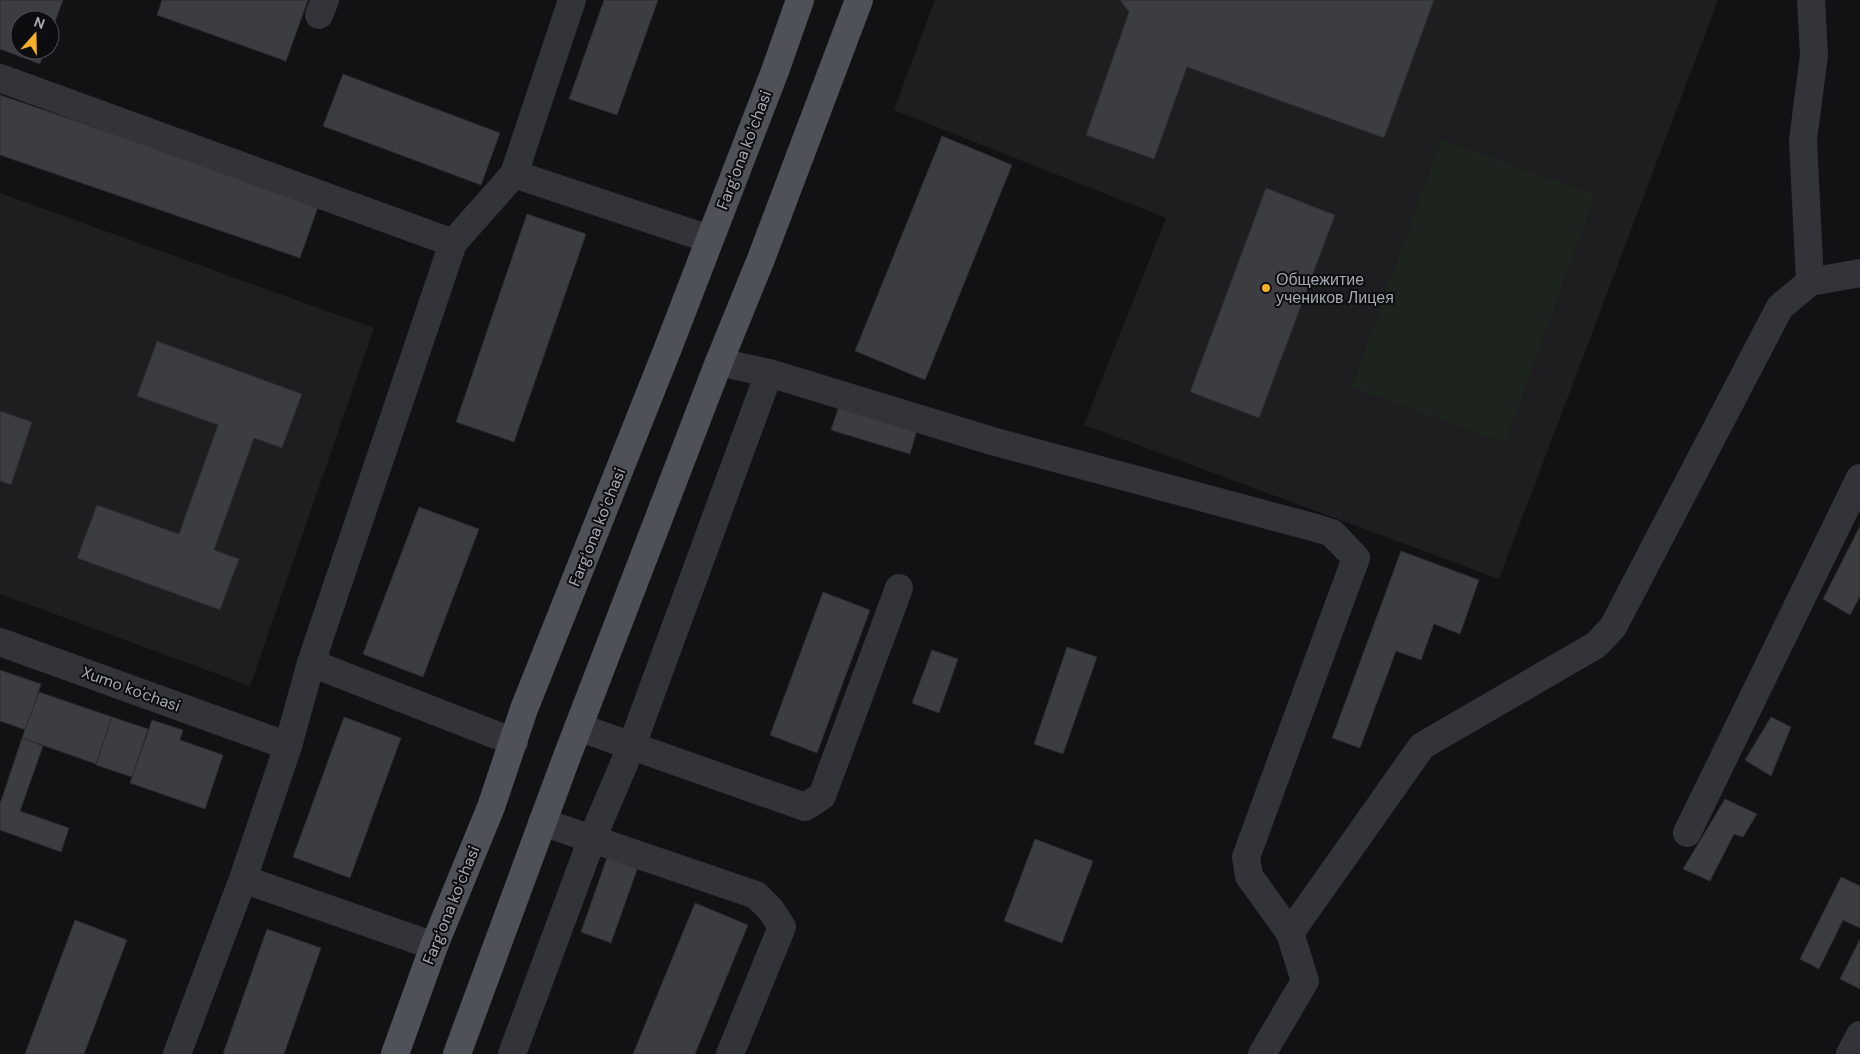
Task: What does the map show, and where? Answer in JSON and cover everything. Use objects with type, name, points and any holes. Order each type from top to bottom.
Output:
[{"type":"main road","name":"Fargʻona koʻchasi","points":[[395,1054],[434,946],[491,807],[524,709],[668,348],[775,71],[800,0]]},
{"type":"main road","points":[[457,1054],[578,727],[719,362],[762,259],[859,0]]},
{"type":"street","points":[[177,1054],[243,879],[288,746],[310,663],[453,243],[514,174],[572,0]]},
{"type":"street","points":[[1810,282],[1803,140],[1814,55],[1811,0]]},
{"type":"street","points":[[0,78],[453,243]]},
{"type":"street","points":[[514,174],[709,239]]},
{"type":"street","points":[[1290,933],[1422,746],[1596,645],[1613,627],[1780,307],[1810,282],[1860,273]]},
{"type":"street","points":[[719,362],[769,373],[992,441],[1316,528],[1332,534],[1356,558],[1246,857],[1249,876],[1290,933],[1305,980],[1262,1054]]},
{"type":"street","points":[[512,1054],[592,839],[632,746],[769,373]]},
{"type":"street","points":[[1687,833],[1860,478]]},
{"type":"street","points":[[578,727],[806,807],[822,796],[899,588]]},
{"type":"street","name":"Xumo ko'chasi","points":[[0,642],[288,746]]},
{"type":"street","points":[[310,663],[514,742]]},
{"type":"street","points":[[542,822],[756,895],[771,910],[782,927],[730,1054]]},
{"type":"street","points":[[243,879],[434,946]]},
{"type":"street","points":[[1850,1054],[1860,1035]]},
{"type":"shaded area","points":[[935,0],[1718,0],[1499,579],[1084,425],[1166,218],[894,110]]},
{"type":"shaded area","points":[[1441,140],[1595,195],[1505,443],[1352,387]]},
{"type":"shaded area","points":[[0,193],[374,328],[250,686],[0,594]]},
{"type":"building","points":[[0,0],[63,0],[59,10],[10,10],[10,53],[0,49]]},
{"type":"building","points":[[162,0],[308,0],[286,61],[157,15]]},
{"type":"building","points":[[604,0],[658,0],[617,115],[569,99]]},
{"type":"building","points":[[1120,0],[1434,0],[1384,138],[1187,67],[1154,159],[1086,135],[1129,12]]},
{"type":"building","points":[[29,60],[41,60],[40,64]]},
{"type":"building","points":[[343,74],[500,133],[481,185],[323,126]]},
{"type":"building","points":[[0,95],[319,204],[300,258],[0,155]]},
{"type":"building","points":[[942,136],[1012,165],[925,380],[855,351]]},
{"type":"building","points":[[1266,188],[1335,215],[1259,418],[1190,392]]},
{"type":"building","points":[[527,214],[586,234],[514,442],[456,422]]},
{"type":"building","points":[[157,341],[302,394],[282,448],[254,438],[214,550],[239,559],[220,610],[77,558],[97,505],[179,534],[218,425],[137,396]]},
{"type":"building","points":[[839,406],[917,430],[910,454],[831,430]]},
{"type":"building","points":[[0,411],[32,422],[11,485],[0,481]]},
{"type":"building","points":[[419,507],[479,529],[423,677],[363,654]]},
{"type":"building","points":[[1860,526],[1860,596],[1850,615],[1823,599]]},
{"type":"building","points":[[1401,551],[1479,580],[1460,634],[1434,624],[1421,660],[1396,651],[1360,748],[1332,738]]},
{"type":"building","points":[[823,592],[870,610],[817,753],[770,735]]},
{"type":"building","points":[[1067,647],[1097,657],[1063,754],[1034,744]]},
{"type":"building","points":[[932,650],[958,659],[939,713],[912,703]]},
{"type":"building","points":[[0,670],[41,684],[26,730],[0,721]]},
{"type":"building","points":[[39,692],[112,717],[96,764],[22,738]]},
{"type":"building","points":[[112,717],[148,729],[132,777],[96,765]]},
{"type":"building","points":[[344,717],[401,738],[350,878],[293,857]]},
{"type":"building","points":[[1771,717],[1791,727],[1771,776],[1745,760]]},
{"type":"building","points":[[152,720],[183,730],[180,740],[223,755],[205,809],[130,783]]},
{"type":"building","points":[[22,738],[43,746],[20,811],[69,828],[61,852],[0,830],[0,804]]},
{"type":"building","points":[[1725,799],[1757,814],[1743,837],[1734,834],[1710,881],[1683,869]]},
{"type":"building","points":[[1035,839],[1093,861],[1062,943],[1004,921]]},
{"type":"building","points":[[609,852],[639,864],[611,943],[581,932]]},
{"type":"building","points":[[1841,877],[1860,886],[1860,928],[1843,920],[1819,969],[1800,959]]},
{"type":"building","points":[[695,903],[748,925],[695,1054],[633,1054]]},
{"type":"building","points":[[75,920],[127,940],[84,1054],[25,1054]]},
{"type":"building","points":[[267,929],[321,948],[284,1054],[223,1054]]},
{"type":"building","points":[[1860,939],[1860,989],[1840,979]]},
{"type":"place","name":"Общежитие учеников Лицея","points":[[1266,288]]}]
